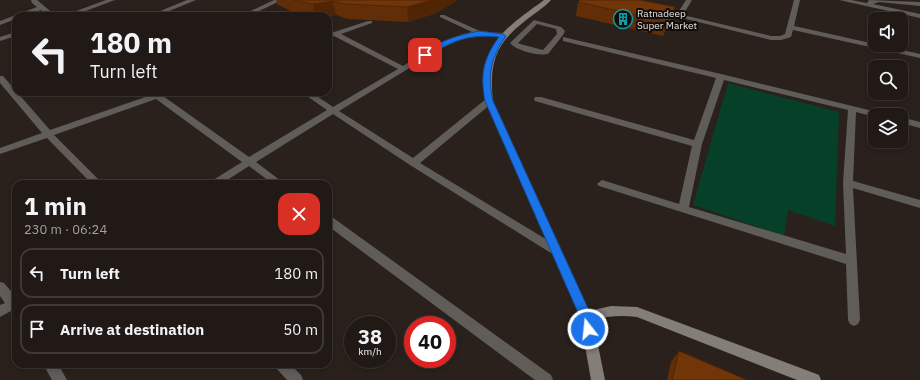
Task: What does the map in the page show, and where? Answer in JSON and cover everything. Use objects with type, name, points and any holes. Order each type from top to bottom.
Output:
[{"type":"street","points":[[34,0],[34,2],[48,12]]},
{"type":"street","points":[[78,12],[112,0]]},
{"type":"street","points":[[162,12],[193,0]]},
{"type":"street","points":[[251,12],[279,0]]},
{"type":"street","points":[[548,0],[505,34],[494,48],[486,69],[486,85],[489,101],[586,317],[598,380]]},
{"type":"street","points":[[679,16],[689,0]]},
{"type":"street","points":[[657,11],[771,38],[781,38],[788,35],[791,28],[797,0]]},
{"type":"street","points":[[842,0],[920,16]]},
{"type":"street","points":[[869,5],[872,1],[879,0],[920,4]]},
{"type":"street","points":[[30,12],[42,8]]},
{"type":"street","points":[[442,16],[479,33]]},
{"type":"street","points":[[0,23],[12,18]]},
{"type":"street","points":[[525,18],[560,28],[561,34],[545,52],[539,52],[517,46],[514,43],[536,22]]},
{"type":"street","points":[[332,35],[370,22]]},
{"type":"street","points":[[791,28],[920,56]]},
{"type":"street","points":[[220,180],[333,109],[450,41],[462,36],[479,33],[520,36]]},
{"type":"street","points":[[0,39],[12,35]]},
{"type":"street","points":[[332,35],[403,69]]},
{"type":"street","points":[[566,39],[868,113]]},
{"type":"street","points":[[683,209],[697,144],[721,76]]},
{"type":"street","points":[[0,78],[12,92]]},
{"type":"street","points":[[15,96],[48,134],[94,180]]},
{"type":"street","points":[[0,152],[149,96]]},
{"type":"street","points":[[157,96],[274,180]]},
{"type":"street","points":[[312,96],[413,163],[555,250]]},
{"type":"street","points":[[538,99],[697,144]]},
{"type":"street","points":[[413,163],[489,101]]},
{"type":"street","points":[[852,109],[848,183],[854,320]]},
{"type":"street","points":[[908,122],[920,125]]},
{"type":"street","points":[[848,183],[920,204]]},
{"type":"street","points":[[602,184],[852,261]]},
{"type":"street","points":[[332,223],[546,380]]},
{"type":"street","points":[[0,286],[12,300]]},
{"type":"street","points":[[0,312],[12,306]]},
{"type":"street","points":[[586,317],[621,309],[638,312],[811,379]]},
{"type":"street","points":[[52,368],[60,380]]},
{"type":"street","points":[[285,368],[296,380]]},
{"type":"green space","points":[[728,83],[839,112],[835,226],[788,210],[784,236],[693,205]]},
{"type":"building","points":[[294,0],[433,0],[407,7],[345,4],[333,1],[313,4]]},
{"type":"building","points":[[580,0],[640,0],[675,7],[668,22],[578,2]]},
{"type":"building","points":[[679,351],[747,380],[672,380]]},
{"type":"place","name":"Ratnadeep Super Market","points":[[623,19]]},
{"type":"route","points":[[425,55],[436,48],[462,36],[479,33],[503,36],[494,48],[486,69],[486,85],[489,101],[586,317],[588,329]]}]
